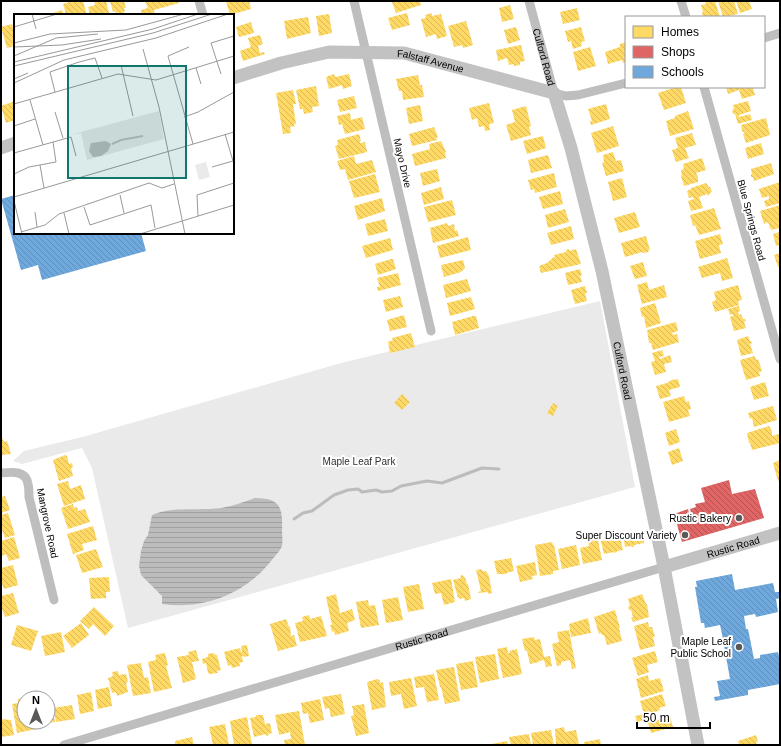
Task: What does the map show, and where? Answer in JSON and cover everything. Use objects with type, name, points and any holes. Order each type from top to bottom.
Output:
[{"type":"street","points":[[199,1],[203,14]]},
{"type":"street","name":"Mayo Drive","points":[[354,1],[432,331]]},
{"type":"street","name":"Culford Road","points":[[529,1],[593,230],[664,567],[698,745]]},
{"type":"street","points":[[681,1],[686,16]]},
{"type":"street","points":[[765,38],[780,33]]},
{"type":"street","name":"Falstaff Avenue","points":[[234,78],[281,63],[329,52],[365,52],[404,53],[566,96],[582,94],[625,83]]},
{"type":"street","name":"Blue Springs Road","points":[[704,88],[776,336],[780,359]]},
{"type":"street","points":[[1,148],[14,143]]},
{"type":"street","name":"Mangrove Road","points":[[1,473],[18,472],[22,474],[28,483],[29,497],[54,600]]},
{"type":"street","name":"Rustic Road","points":[[64,745],[780,533]]},
{"type":"green space","name":"Maple Leaf Park","points":[[600,301],[635,487],[128,628],[92,468],[82,448],[22,464],[13,461],[24,451],[86,436],[341,363]]},
{"type":"shaded area","points":[[255,498],[263,498],[275,502],[282,516],[282,546],[261,573],[236,591],[208,602],[178,605],[162,604],[162,596],[141,575],[139,566],[141,551],[144,541],[148,535],[152,515],[160,512],[177,510],[221,508]]},
{"type":"building: Homes","points":[[73,1],[83,1],[87,14],[66,14],[63,4]]},
{"type":"building: Homes","points":[[94,1],[106,1],[109,13],[90,14],[88,7],[95,5]]},
{"type":"building: Homes","points":[[110,1],[124,1],[126,8],[124,8],[125,12],[116,14],[115,11],[113,12]]},
{"type":"building: Homes","points":[[145,1],[178,1],[179,3],[154,10],[155,14],[139,14],[141,13],[141,10],[148,8]]},
{"type":"building: Homes","points":[[226,1],[249,1],[251,9],[230,14]]},
{"type":"building: Homes","points":[[420,1],[421,5],[396,13],[392,2]]},
{"type":"building: Homes","points":[[705,1],[715,1],[720,16],[703,16],[701,5],[706,4]]},
{"type":"building: Homes","points":[[718,1],[734,1],[738,14],[723,16]]},
{"type":"building: Homes","points":[[736,1],[749,1],[752,9],[740,13]]},
{"type":"building: Homes","points":[[510,5],[514,19],[502,22],[499,8]]},
{"type":"building: Homes","points":[[577,8],[580,20],[563,24],[560,12]]},
{"type":"building: Homes","points":[[62,10],[64,14],[50,14]]},
{"type":"building: Homes","points":[[407,13],[410,25],[392,30],[388,18]]},
{"type":"building: Homes","points":[[432,13],[432,16],[441,14],[447,36],[437,39],[436,34],[426,37],[421,19],[426,18],[425,15]]},
{"type":"building: Homes","points":[[329,14],[332,33],[319,36],[316,16]]},
{"type":"building: Homes","points":[[308,17],[311,33],[287,39],[284,21]]},
{"type":"building: Homes","points":[[466,21],[473,45],[463,48],[462,45],[454,47],[448,26]]},
{"type":"building: Homes","points":[[251,22],[254,33],[239,37],[236,27]]},
{"type":"building: Homes","points":[[12,24],[14,31],[14,46],[7,48],[1,27]]},
{"type":"building: Homes","points":[[516,27],[520,40],[508,44],[504,30]]},
{"type":"building: Homes","points":[[581,27],[585,41],[581,42],[582,46],[573,49],[571,41],[568,42],[565,31]]},
{"type":"building: Homes","points":[[260,35],[263,44],[258,46],[260,53],[264,52],[265,54],[243,61],[240,51],[251,47],[248,38]]},
{"type":"building: Homes","points":[[625,42],[625,63],[623,63],[622,60],[608,64],[605,52],[620,47],[620,44]]},
{"type":"building: Homes","points":[[521,45],[525,61],[520,62],[520,65],[509,65],[507,58],[498,61],[496,50]]},
{"type":"building: Homes","points":[[590,47],[596,66],[578,71],[573,52]]},
{"type":"building: Homes","points":[[334,74],[335,77],[349,74],[352,86],[343,89],[342,85],[329,89],[326,77]]},
{"type":"building: Homes","points":[[418,75],[420,85],[422,85],[424,97],[403,100],[402,91],[399,91],[396,79]]},
{"type":"building: Homes","points":[[316,86],[319,106],[312,107],[313,112],[304,114],[303,109],[300,109],[296,90]]},
{"type":"building: Homes","points":[[673,88],[681,88],[686,103],[664,110],[658,93]]},
{"type":"building: Homes","points":[[726,88],[753,88],[755,95],[742,99],[739,90],[728,94]]},
{"type":"building: Homes","points":[[293,90],[296,104],[293,104],[296,124],[294,124],[295,126],[290,127],[291,133],[283,134],[276,93]]},
{"type":"building: Homes","points":[[354,96],[357,108],[340,112],[337,100]]},
{"type":"building: Homes","points":[[14,101],[14,120],[6,123],[1,106]]},
{"type":"building: Homes","points":[[748,101],[751,111],[739,115],[739,117],[750,114],[752,120],[738,124],[735,114],[733,114],[732,111],[734,109],[733,105]]},
{"type":"building: Homes","points":[[489,103],[494,123],[489,124],[490,130],[485,131],[484,126],[479,127],[477,118],[472,120],[469,108]]},
{"type":"building: Homes","points":[[606,104],[610,119],[591,125],[590,121],[592,121],[588,109]]},
{"type":"building: Homes","points":[[420,105],[423,121],[409,124],[406,108]]},
{"type":"building: Homes","points":[[526,106],[531,126],[529,127],[531,135],[511,141],[506,125],[515,122],[512,110]]},
{"type":"building: Homes","points":[[688,111],[694,129],[670,136],[666,121]]},
{"type":"building: Homes","points":[[350,113],[351,120],[362,117],[365,129],[345,134],[342,124],[339,125],[337,116]]},
{"type":"building: Homes","points":[[766,118],[770,135],[746,143],[743,134],[745,133],[742,131],[741,125]]},
{"type":"building: Homes","points":[[613,126],[619,146],[597,153],[591,133]]},
{"type":"building: Homes","points":[[434,127],[438,137],[436,138],[437,140],[412,146],[409,134]]},
{"type":"building: Homes","points":[[692,133],[696,145],[685,148],[689,158],[676,162],[672,150],[678,148],[675,138]]},
{"type":"building: Homes","points":[[359,134],[361,141],[360,143],[365,142],[367,152],[339,159],[335,146],[338,145],[337,140]]},
{"type":"building: Homes","points":[[543,136],[546,148],[527,154],[523,141]]},
{"type":"building: Homes","points":[[441,141],[446,152],[446,158],[415,166],[412,154],[430,149],[429,144]]},
{"type":"building: Homes","points":[[761,143],[764,154],[748,159],[745,148]]},
{"type":"building: Homes","points":[[613,152],[616,161],[621,160],[624,171],[606,176],[602,163],[604,162],[603,155]]},
{"type":"building: Homes","points":[[548,155],[552,168],[531,173],[528,160]]},
{"type":"building: Homes","points":[[354,156],[356,164],[372,160],[376,172],[348,180],[345,169],[340,170],[337,161]]},
{"type":"building: Homes","points":[[702,158],[706,170],[696,173],[698,182],[684,186],[681,176],[681,170],[684,169],[683,164]]},
{"type":"building: Homes","points":[[771,163],[774,174],[754,181],[753,177],[751,177],[751,169]]},
{"type":"building: Homes","points":[[437,169],[440,181],[423,186],[420,173]]},
{"type":"building: Homes","points":[[554,173],[557,187],[535,193],[534,189],[531,190],[528,180]]},
{"type":"building: Homes","points":[[375,174],[380,192],[354,198],[349,181]]},
{"type":"building: Homes","points":[[622,178],[627,197],[613,201],[608,182]]},
{"type":"building: Homes","points":[[780,182],[780,203],[766,207],[764,201],[769,199],[769,196],[762,198],[759,189]]},
{"type":"building: Homes","points":[[706,183],[712,192],[708,196],[707,194],[699,197],[703,208],[691,211],[688,201],[694,199],[693,197],[689,198],[687,191],[691,188]]},
{"type":"building: Homes","points":[[441,187],[444,199],[424,205],[421,193]]},
{"type":"building: Homes","points":[[560,191],[563,204],[543,209],[539,197]]},
{"type":"building: Homes","points":[[382,198],[385,211],[358,220],[354,206]]},
{"type":"building: Homes","points":[[452,200],[456,215],[428,222],[424,207]]},
{"type":"building: Homes","points":[[780,205],[780,228],[771,230],[768,222],[764,224],[760,211]]},
{"type":"building: Homes","points":[[714,208],[721,229],[699,235],[695,225],[693,226],[690,215]]},
{"type":"building: Homes","points":[[565,209],[569,222],[548,228],[545,215]]},
{"type":"building: Homes","points":[[635,212],[640,227],[619,233],[614,218]]},
{"type":"building: Homes","points":[[385,219],[388,231],[368,236],[365,224]]},
{"type":"building: Homes","points":[[447,223],[448,226],[454,224],[455,231],[457,230],[459,236],[433,243],[430,228]]},
{"type":"building: Homes","points":[[571,226],[574,239],[551,245],[547,233]]},
{"type":"building: Homes","points":[[780,232],[780,245],[776,246],[773,234]]},
{"type":"building: Homes","points":[[720,234],[723,244],[719,245],[721,253],[700,259],[695,241]]},
{"type":"building: Homes","points":[[646,236],[650,250],[648,250],[649,252],[642,252],[625,257],[621,243]]},
{"type":"building: Homes","points":[[468,237],[471,250],[440,258],[437,246]]},
{"type":"building: Homes","points":[[390,238],[393,250],[366,258],[362,246]]},
{"type":"building: Homes","points":[[569,249],[569,251],[576,249],[581,264],[541,273],[539,266],[547,263],[555,256],[554,255],[566,252],[566,250]]},
{"type":"building: Homes","points":[[780,253],[780,267],[778,267],[774,255]]},
{"type":"building: Homes","points":[[727,258],[733,278],[722,281],[720,273],[702,278],[698,267]]},
{"type":"building: Homes","points":[[393,259],[396,269],[378,275],[375,264]]},
{"type":"building: Homes","points":[[463,260],[465,268],[461,272],[444,277],[441,265]]},
{"type":"building: Homes","points":[[643,262],[647,276],[635,279],[630,266]]},
{"type":"building: Homes","points":[[580,269],[582,282],[568,285],[565,273]]},
{"type":"building: Homes","points":[[398,273],[401,285],[378,291],[377,287],[380,287],[377,278]]},
{"type":"building: Homes","points":[[467,279],[471,291],[446,298],[443,285]]},
{"type":"building: Homes","points":[[647,282],[649,290],[664,285],[667,297],[642,304],[637,285]]},
{"type":"building: Homes","points":[[738,285],[742,300],[738,301],[739,305],[715,312],[712,302],[716,300],[714,292]]},
{"type":"building: Homes","points":[[585,286],[587,301],[575,304],[571,290]]},
{"type":"building: Homes","points":[[400,296],[403,307],[386,312],[383,300]]},
{"type":"building: Homes","points":[[471,297],[475,309],[450,316],[447,303]]},
{"type":"building: Homes","points":[[655,303],[661,323],[646,328],[644,316],[642,317],[640,308]]},
{"type":"building: Homes","points":[[739,306],[740,311],[738,312],[739,315],[741,314],[743,319],[746,321],[744,322],[746,328],[734,331],[730,317],[733,316],[733,314],[730,315],[728,309]]},
{"type":"building: Homes","points":[[404,315],[407,327],[390,331],[387,320]]},
{"type":"building: Homes","points":[[476,316],[479,328],[455,335],[452,322]]},
{"type":"building: Homes","points":[[676,322],[678,331],[672,333],[673,335],[677,334],[679,342],[653,350],[651,343],[649,343],[647,330]]},
{"type":"building: Homes","points":[[411,333],[415,347],[390,353],[388,342],[393,340],[392,338]]},
{"type":"building: Homes","points":[[748,336],[752,343],[750,344],[753,353],[741,356],[737,340]]},
{"type":"building: Homes","points":[[662,350],[664,356],[659,357],[660,359],[670,355],[672,362],[664,364],[666,372],[655,375],[651,362],[655,361],[652,353]]},
{"type":"building: Homes","points":[[755,356],[756,360],[758,359],[762,371],[759,372],[760,376],[746,380],[740,360]]},
{"type":"building: Homes","points":[[673,379],[678,379],[680,387],[669,390],[671,396],[660,399],[656,386],[667,383]]},
{"type":"building: Homes","points":[[765,382],[769,396],[754,400],[750,387]]},
{"type":"building: Homes","points":[[402,394],[410,402],[402,410],[394,403]]},
{"type":"building: Homes","points":[[684,396],[686,402],[689,401],[691,409],[688,410],[690,416],[669,422],[663,402]]},
{"type":"building: Homes","points":[[553,403],[558,406],[553,416],[547,413]]},
{"type":"building: Homes","points":[[773,406],[777,420],[754,427],[752,418],[750,419],[748,413]]},
{"type":"building: Homes","points":[[769,426],[772,431],[772,436],[779,434],[780,443],[752,450],[747,433]]},
{"type":"building: Homes","points":[[676,429],[680,442],[669,446],[665,433]]},
{"type":"building: Homes","points":[[1,435],[4,442],[7,441],[11,454],[1,455]]},
{"type":"building: Homes","points":[[679,448],[683,461],[672,465],[668,452]]},
{"type":"building: Homes","points":[[65,455],[67,456],[69,464],[72,463],[73,467],[71,468],[73,476],[59,481],[53,460]]},
{"type":"building: Homes","points":[[780,460],[780,480],[778,481],[773,463]]},
{"type":"building: Homes","points":[[68,481],[70,489],[81,485],[85,499],[64,506],[57,484]]},
{"type":"building: Homes","points":[[5,496],[10,510],[1,513],[1,497]]},
{"type":"building: Homes","points":[[73,504],[74,508],[77,507],[78,511],[85,509],[90,522],[68,529],[61,508]]},
{"type":"building: Homes","points":[[8,513],[15,535],[5,538],[1,530],[1,515]]},
{"type":"building: Homes","points":[[93,526],[97,540],[82,544],[84,550],[73,554],[67,534]]},
{"type":"building: Homes","points":[[642,531],[644,543],[634,545],[634,547],[625,547],[623,535]]},
{"type":"building: Homes","points":[[597,535],[602,560],[583,564],[580,548],[589,546],[587,537]]},
{"type":"building: Homes","points":[[14,537],[20,558],[9,561],[6,554],[1,556],[1,541]]},
{"type":"building: Homes","points":[[620,537],[623,550],[604,554],[601,541]]},
{"type":"building: Homes","points":[[552,542],[554,545],[559,570],[553,571],[553,574],[540,576],[535,545]]},
{"type":"building: Homes","points":[[576,545],[580,565],[562,569],[558,549]]},
{"type":"building: Homes","points":[[96,549],[103,567],[82,573],[76,555]]},
{"type":"building: Homes","points":[[511,558],[514,571],[506,573],[507,574],[497,574],[494,561]]},
{"type":"building: Homes","points":[[535,562],[537,575],[532,576],[533,579],[520,582],[516,566]]},
{"type":"building: Homes","points":[[13,565],[18,585],[4,589],[1,581],[1,568]]},
{"type":"building: Homes","points":[[482,569],[482,571],[486,571],[489,576],[492,593],[488,594],[488,592],[478,592],[481,591],[476,570]]},
{"type":"building: Homes","points":[[463,575],[468,584],[471,599],[465,601],[464,598],[458,598],[453,580],[461,578],[460,576]]},
{"type":"building: Homes","points":[[109,577],[110,592],[106,592],[106,598],[91,599],[89,578]]},
{"type":"building: Homes","points":[[451,579],[455,602],[444,605],[441,593],[435,594],[432,583]]},
{"type":"building: Homes","points":[[419,584],[424,609],[408,612],[403,587]]},
{"type":"building: Homes","points":[[13,593],[19,613],[5,617],[1,609],[1,596]]},
{"type":"building: Homes","points":[[336,594],[340,613],[352,609],[355,620],[347,623],[349,631],[335,635],[334,631],[332,632],[330,625],[332,625],[326,597]]},
{"type":"building: Homes","points":[[642,594],[647,604],[649,617],[633,622],[631,610],[629,610],[628,607],[630,606],[628,599]]},
{"type":"building: Homes","points":[[398,597],[403,620],[386,623],[382,600]]},
{"type":"building: Homes","points":[[368,600],[369,606],[375,605],[379,625],[361,628],[356,602]]},
{"type":"building: Homes","points":[[94,607],[114,626],[105,636],[93,624],[89,629],[80,621]]},
{"type":"building: Homes","points":[[615,610],[622,641],[607,645],[604,635],[601,633],[599,634],[594,617]]},
{"type":"building: Homes","points":[[309,615],[310,619],[321,616],[327,636],[300,642],[295,623],[303,621],[302,617]]},
{"type":"building: Homes","points":[[588,618],[591,633],[571,637],[569,624]]},
{"type":"building: Homes","points":[[286,619],[289,627],[290,626],[291,636],[294,635],[297,646],[278,651],[270,624]]},
{"type":"building: Homes","points":[[648,622],[649,627],[652,627],[655,636],[653,637],[655,646],[640,650],[634,626]]},
{"type":"building: Homes","points":[[81,623],[89,635],[72,648],[63,636]]},
{"type":"building: Homes","points":[[17,625],[38,631],[31,651],[11,645]]},
{"type":"building: Homes","points":[[569,630],[576,668],[572,669],[570,660],[561,662],[561,665],[557,666],[552,644],[559,642],[557,632]]},
{"type":"building: Homes","points":[[61,632],[65,652],[45,656],[41,636]]},
{"type":"building: Homes","points":[[534,637],[535,640],[540,639],[544,657],[550,656],[552,666],[546,667],[544,660],[530,664],[522,639]]},
{"type":"building: Homes","points":[[247,645],[249,656],[242,656],[243,662],[239,663],[240,666],[232,668],[231,665],[228,666],[224,652],[240,648],[242,652],[241,646]]},
{"type":"building: Homes","points":[[507,647],[508,653],[510,653],[509,651],[517,649],[522,674],[503,678],[497,649]]},
{"type":"building: Homes","points":[[196,650],[199,661],[192,662],[196,679],[183,683],[177,657],[189,655],[188,652]]},
{"type":"building: Homes","points":[[655,651],[658,662],[647,665],[649,672],[638,676],[632,658]]},
{"type":"building: Homes","points":[[165,653],[168,665],[166,666],[172,688],[154,692],[148,662],[156,660],[155,655]]},
{"type":"building: Homes","points":[[213,653],[217,655],[221,670],[217,671],[218,673],[210,674],[208,673],[206,663],[203,664],[202,659],[208,657],[208,654]]},
{"type":"building: Homes","points":[[495,654],[499,679],[480,683],[475,657]]},
{"type":"building: Homes","points":[[473,661],[478,687],[461,690],[456,664]]},
{"type":"building: Homes","points":[[141,663],[144,678],[148,677],[151,693],[133,696],[127,665]]},
{"type":"building: Homes","points":[[454,667],[460,701],[445,704],[436,670]]},
{"type":"building: Homes","points":[[118,671],[119,675],[126,674],[128,692],[117,696],[116,692],[112,693],[108,678],[113,676],[112,672]]},
{"type":"building: Homes","points":[[434,674],[439,700],[427,702],[424,687],[416,688],[414,677]]},
{"type":"building: Homes","points":[[648,675],[649,681],[660,678],[664,691],[641,698],[636,679]]},
{"type":"building: Homes","points":[[411,678],[417,706],[404,709],[401,694],[391,696],[389,682]]},
{"type":"building: Homes","points":[[377,679],[380,680],[380,683],[383,682],[386,707],[372,710],[367,682]]},
{"type":"building: Homes","points":[[109,687],[112,706],[98,709],[95,690]]},
{"type":"building: Homes","points":[[91,692],[94,711],[80,714],[77,695]]},
{"type":"building: Homes","points":[[341,694],[345,714],[331,717],[329,708],[325,709],[322,697]]},
{"type":"building: Homes","points":[[662,694],[666,706],[659,708],[660,710],[655,712],[656,717],[637,722],[635,716],[644,714],[640,701]]},
{"type":"building: Homes","points":[[320,699],[324,720],[310,723],[308,713],[303,714],[301,703]]},
{"type":"building: Homes","points":[[16,703],[16,727],[12,704]]},
{"type":"building: Homes","points":[[364,704],[369,733],[356,736],[351,716],[354,715],[352,706]]},
{"type":"building: Homes","points":[[72,705],[75,719],[56,722],[56,708]]},
{"type":"building: Homes","points":[[299,711],[305,745],[285,745],[284,740],[291,739],[290,732],[279,735],[275,715]]},
{"type":"building: Homes","points":[[256,715],[263,715],[265,724],[270,723],[272,733],[266,736],[266,734],[254,737],[250,718],[256,717]]},
{"type":"building: Homes","points":[[670,716],[673,727],[651,733],[648,723]]},
{"type":"building: Homes","points":[[247,717],[252,745],[234,745],[230,721]]},
{"type":"building: Homes","points":[[1,719],[11,720],[14,735],[1,737]]},
{"type":"building: Homes","points":[[225,724],[229,745],[213,745],[209,727]]},
{"type":"building: Homes","points":[[564,727],[565,732],[576,730],[579,745],[556,745],[555,729]]},
{"type":"building: Homes","points":[[16,730],[31,730],[17,733]]},
{"type":"building: Homes","points":[[551,730],[554,745],[533,745],[531,733]]},
{"type":"building: Homes","points":[[529,734],[531,745],[511,745],[509,737]]},
{"type":"building: Homes","points":[[756,735],[758,742],[756,742],[757,745],[739,745],[738,741]]},
{"type":"building: Homes","points":[[192,737],[194,745],[175,745],[175,741]]},
{"type":"building: Homes","points":[[600,739],[601,745],[584,745],[584,742]]},
{"type":"building: Homes","points":[[507,741],[508,745],[491,745],[491,744]]},
{"type":"building: Shops","points":[[729,480],[732,494],[755,489],[764,518],[682,542],[674,514],[688,509],[692,524],[694,523],[690,509],[696,507],[695,504],[705,502],[701,488]]},
{"type":"building: Schools","points":[[14,195],[14,234],[141,234],[146,251],[42,280],[38,265],[21,270],[1,199]]},
{"type":"building: Schools","points":[[732,574],[735,590],[773,583],[775,592],[779,592],[780,598],[776,599],[778,612],[756,617],[755,614],[744,616],[754,659],[760,658],[760,655],[778,652],[780,656],[780,684],[748,690],[748,695],[715,701],[714,697],[720,696],[717,681],[730,679],[720,625],[705,628],[704,623],[701,623],[695,587],[697,587],[696,581]]},
{"type":"waterway","points":[[294,519],[303,513],[312,511],[334,495],[348,490],[358,489],[362,492],[376,490],[382,492],[392,491],[401,486],[427,481],[442,483],[482,468],[499,469]]},
{"type":"place","name":"Rustic Bakery","points":[[739,518]]},
{"type":"place","name":"Super Discount Variety","points":[[685,535]]},
{"type":"place","name":"Maple Leaf Public School","points":[[739,647]]}]
